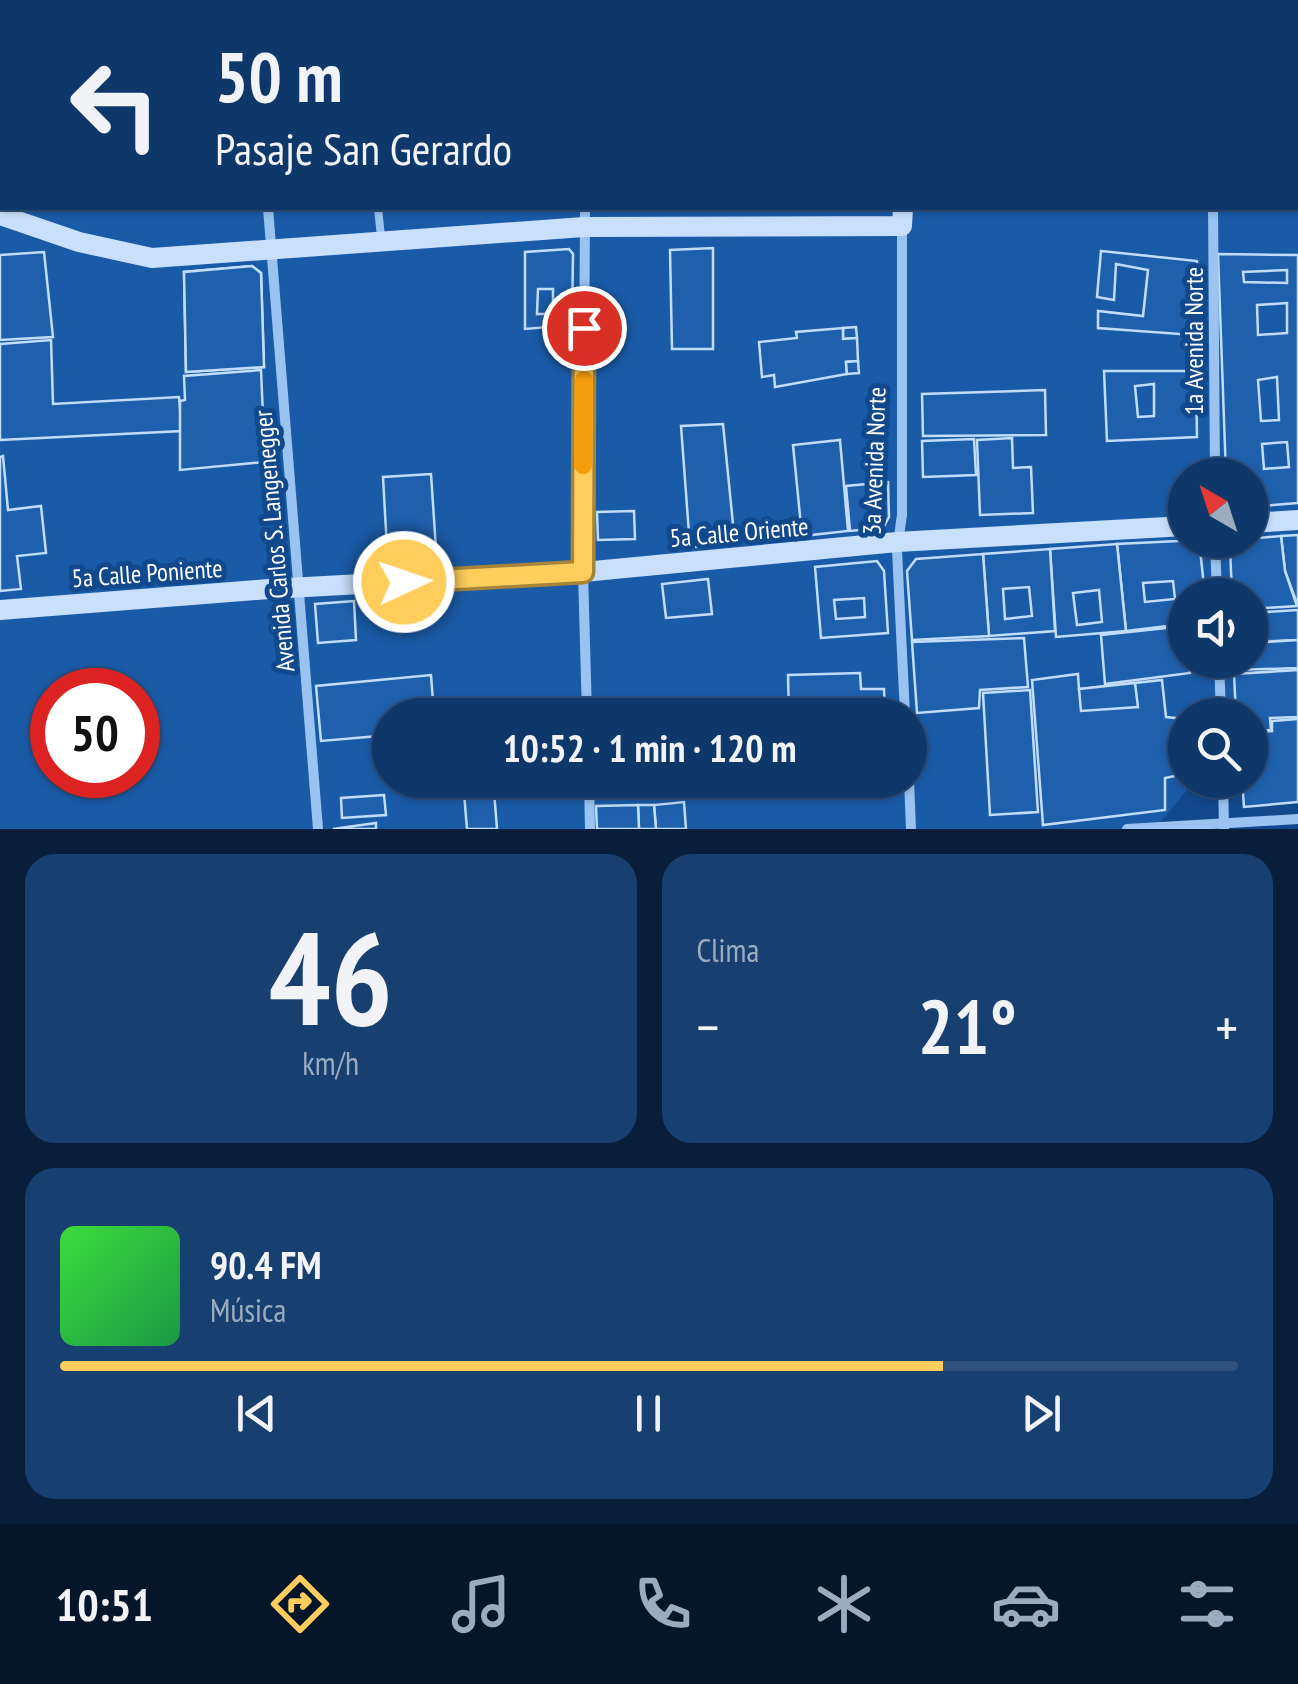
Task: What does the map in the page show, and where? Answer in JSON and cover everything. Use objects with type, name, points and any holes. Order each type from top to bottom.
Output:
[{"type":"main road","points":[[0,215],[80,242],[152,258],[381,242],[584,217],[902,217]]},
{"type":"main road","points":[[1268,522],[1298,520]]},
{"type":"main road","name":"5a Calle Oriente","points":[[297,588],[583,572],[897,542],[1168,527]]},
{"type":"main road","name":"5a Calle Poniente","points":[[0,610],[297,588]]},
{"type":"street","name":"Avenida Carlos S. Langenegger","points":[[268,210],[318,829]]},
{"type":"street","name":"1a Avenida Norte","points":[[1213,210],[1214,458]]},
{"type":"street","points":[[584,217],[587,698]]},
{"type":"street","name":"3a Avenida Norte","points":[[902,217],[902,516],[897,542],[904,698]]},
{"type":"street","points":[[589,798],[590,829]]},
{"type":"street","points":[[909,798],[911,829]]},
{"type":"street","points":[[1223,798],[1224,826]]},
{"type":"street","points":[[1127,829],[1298,819]]},
{"type":"lane","points":[[378,210],[381,242]]},
{"type":"shaded area","points":[[0,210],[1298,210],[1298,654],[1262,698],[1168,698],[1168,798],[1180,798],[1155,829],[0,829]]},
{"type":"building","points":[[713,248],[713,349],[672,349],[670,250]]},
{"type":"building","points":[[569,249],[573,254],[572,325],[525,329],[525,252]],"holes":[[[538,289],[553,289],[553,314],[537,314]]]},
{"type":"building","points":[[1101,251],[1197,261],[1193,335],[1098,328],[1098,311],[1143,316],[1148,270],[1116,264],[1114,300],[1097,297]]},
{"type":"building","points":[[44,252],[53,337],[0,340],[0,255]]},
{"type":"building","points":[[1218,254],[1298,255],[1298,503],[1268,506],[1268,469],[1289,467],[1287,442],[1262,444],[1263,458],[1225,458]],"holes":[[[1287,270],[1287,283],[1244,282],[1243,272]],[[1287,303],[1287,333],[1258,335],[1257,305]],[[1277,377],[1279,420],[1261,421],[1258,380]]]},
{"type":"building","points":[[252,266],[261,273],[264,367],[186,372],[184,272]]},
{"type":"building","points":[[252,266],[261,273],[264,367],[186,372],[184,272]]},
{"type":"building","points":[[856,327],[857,338],[843,339],[843,328]]},
{"type":"building","points":[[843,328],[843,339],[857,338],[858,361],[846,362],[847,374],[775,387],[774,375],[762,377],[759,342],[797,338],[796,332]]},
{"type":"building","points":[[51,340],[53,404],[179,397],[182,431],[0,440],[0,344]]},
{"type":"building","points":[[858,361],[859,373],[847,374],[846,362]]},
{"type":"building","points":[[261,370],[265,462],[180,470],[184,376]]},
{"type":"building","points":[[1104,371],[1196,371],[1197,437],[1107,441]],"holes":[[[1154,384],[1154,416],[1138,417],[1135,386]]]},
{"type":"building","points":[[1045,390],[1046,435],[923,436],[922,394]]},
{"type":"building","points":[[723,424],[735,544],[690,547],[681,426]]},
{"type":"building","points":[[1012,438],[1013,468],[1031,467],[1033,513],[980,515],[977,440]]},
{"type":"building","points":[[974,439],[976,475],[923,477],[922,441]]},
{"type":"building","points":[[840,440],[848,531],[802,536],[793,445]]},
{"type":"building","points":[[3,456],[8,510],[41,506],[46,553],[17,556],[21,589],[0,591],[0,457]]},
{"type":"building","points":[[431,474],[437,564],[388,567],[383,477]]},
{"type":"building","points":[[888,482],[889,517],[883,528],[850,531],[846,486]]},
{"type":"building","points":[[634,511],[635,539],[598,540],[597,512]]},
{"type":"building","points":[[1298,535],[1298,606],[1285,571],[1281,536]]},
{"type":"building","points":[[1281,536],[1285,571],[1297,606],[1268,608],[1268,578],[1231,578],[1230,558],[1268,558],[1268,537]]},
{"type":"building","points":[[1168,542],[1168,558],[1201,558],[1203,578],[1143,583],[1145,602],[1168,600],[1168,626],[1126,631],[1117,544]]},
{"type":"building","points":[[1117,544],[1126,631],[1056,637],[1050,549]],"holes":[[[1099,590],[1102,622],[1077,625],[1073,593]]]},
{"type":"building","points":[[1050,549],[1055,631],[989,636],[983,554]],"holes":[[[1029,587],[1032,616],[1005,619],[1003,589]]]},
{"type":"building","points":[[983,554],[989,636],[912,640],[907,571],[916,559]]},
{"type":"building","points":[[877,561],[884,571],[888,633],[821,638],[815,567]],"holes":[[[864,598],[865,617],[836,619],[834,600]]]},
{"type":"building","points":[[708,579],[712,614],[666,618],[662,584]]},
{"type":"building","points":[[354,601],[356,640],[318,643],[315,604]]},
{"type":"building","points":[[1298,610],[1298,640],[1268,641],[1268,612]]},
{"type":"building","points":[[1168,628],[1168,676],[1105,684],[1101,635]]},
{"type":"building","points":[[1024,638],[1028,687],[980,690],[979,708],[927,712],[927,698],[916,698],[912,642]]},
{"type":"building","points":[[1298,640],[1298,668],[1268,669],[1268,642]]},
{"type":"building","points":[[1298,670],[1298,717],[1270,718],[1268,730],[1268,698],[1235,698],[1234,678],[1268,678],[1268,672]]},
{"type":"building","points":[[860,673],[861,689],[884,689],[884,698],[789,698],[788,675]]},
{"type":"building","points":[[1078,674],[1079,689],[1162,680],[1168,717],[1165,810],[1043,825],[1032,680]]},
{"type":"building","points":[[431,675],[433,698],[372,698],[372,737],[321,741],[316,686]]},
{"type":"building","points":[[1135,683],[1138,707],[1081,711],[1079,689]]},
{"type":"building","points":[[1030,690],[1038,812],[990,815],[983,693]]},
{"type":"building","points":[[1298,719],[1298,802],[1244,807],[1243,798],[1268,798],[1268,731],[1272,731],[1272,721]]},
{"type":"building","points":[[341,798],[384,798],[386,815],[342,818]]},
{"type":"building","points":[[464,798],[495,798],[497,829],[467,829]]},
{"type":"building","points":[[684,802],[686,829],[656,829],[654,805]]},
{"type":"building","points":[[638,805],[654,805],[656,829],[639,829]]},
{"type":"building","points":[[638,805],[639,829],[597,829],[596,806]]},
{"type":"building","points":[[376,823],[376,829],[333,829]]},
{"type":"slow traffic","points":[[583,465],[584,380]]},
{"type":"route","points":[[404,582],[583,572],[584,328]]}]
